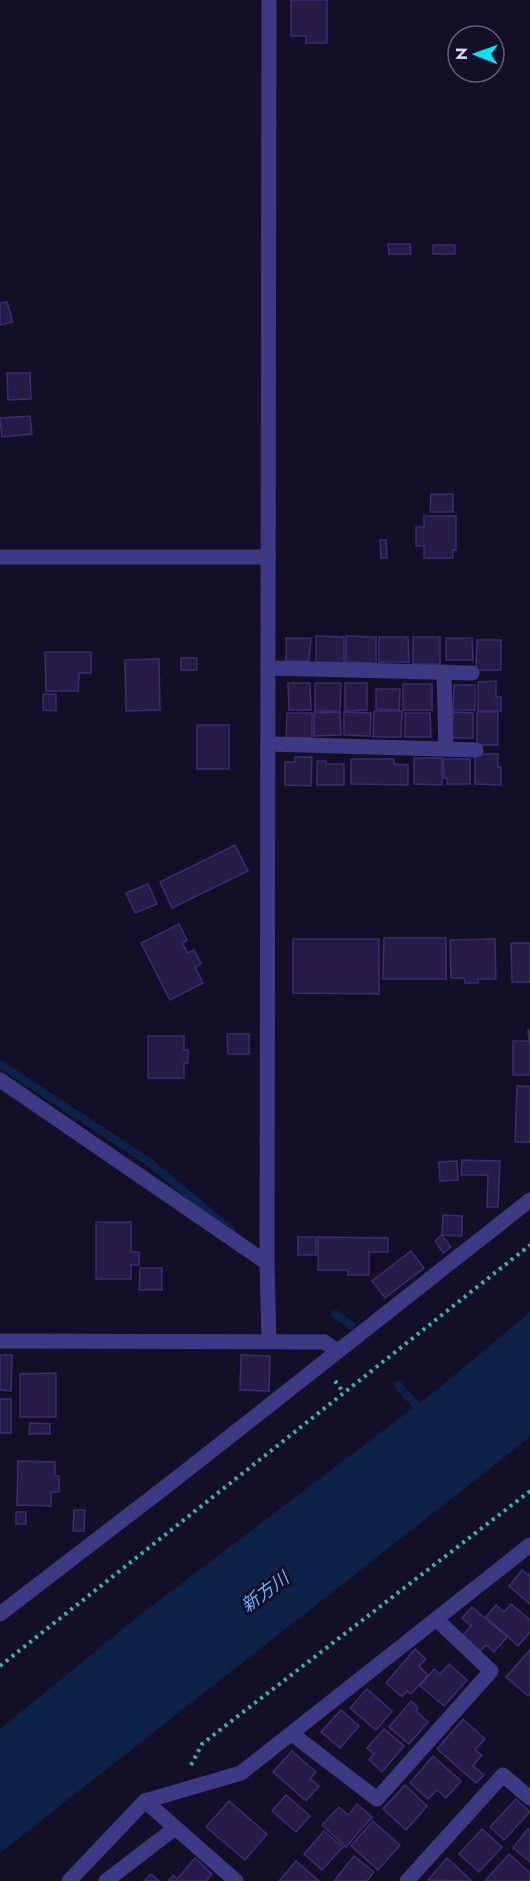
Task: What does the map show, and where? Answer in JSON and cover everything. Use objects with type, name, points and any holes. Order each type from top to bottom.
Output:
[{"type":"street","points":[[269,0],[267,1263],[269,1341]]},
{"type":"street","points":[[0,557],[268,557]]},
{"type":"street","points":[[268,668],[472,673]]},
{"type":"street","points":[[444,672],[446,748]]},
{"type":"street","points":[[268,744],[476,750]]},
{"type":"street","points":[[0,1080],[267,1263]]},
{"type":"street","points":[[0,1614],[530,1200]]},
{"type":"street","points":[[0,1341],[324,1342],[338,1351]]},
{"type":"street","points":[[69,1881],[145,1802],[242,1773],[530,1545]]},
{"type":"street","points":[[292,1734],[377,1799],[491,1671],[436,1619]]},
{"type":"street","points":[[407,1881],[503,1775],[530,1798]]},
{"type":"street","points":[[145,1802],[236,1881]]},
{"type":"street","points":[[106,1881],[175,1828]]},
{"type":"path","points":[[0,1666],[530,1245]]},
{"type":"path","points":[[202,1744],[530,1491]]},
{"type":"water","name":"新方川","points":[[530,1312],[530,1437],[0,1853],[0,1729],[145,1611],[438,1389]]},
{"type":"building","points":[[291,0],[327,0],[327,43],[306,43],[306,36],[291,36]]},
{"type":"building","points":[[388,244],[410,244],[411,254],[389,254]]},
{"type":"building","points":[[433,245],[455,245],[455,254],[433,254]]},
{"type":"building","points":[[7,302],[13,322],[0,325],[0,303]]},
{"type":"building","points":[[7,373],[30,373],[31,399],[8,400]]},
{"type":"building","points":[[30,416],[32,434],[2,437],[0,418]]},
{"type":"building","points":[[431,494],[453,494],[453,512],[430,512]]},
{"type":"building","points":[[424,516],[456,516],[456,550],[453,550],[453,558],[424,558],[424,546],[416,546],[416,527],[424,527]]},
{"type":"building","points":[[380,540],[386,540],[387,558],[381,558]]},
{"type":"building","points":[[316,636],[344,637],[344,663],[316,662]]},
{"type":"building","points":[[346,636],[376,637],[376,663],[346,662]]},
{"type":"building","points":[[379,637],[408,637],[409,662],[379,662]]},
{"type":"building","points":[[413,637],[440,637],[440,664],[413,664]]},
{"type":"building","points":[[286,638],[311,638],[309,661],[286,661]]},
{"type":"building","points":[[446,638],[472,638],[473,660],[446,660]]},
{"type":"building","points":[[477,640],[501,640],[501,670],[476,670]]},
{"type":"building","points":[[45,652],[91,652],[91,673],[79,673],[78,691],[46,691]]},
{"type":"building","points":[[181,658],[197,658],[197,670],[181,670]]},
{"type":"building","points":[[159,659],[160,710],[126,711],[125,660]]},
{"type":"building","points":[[496,681],[496,697],[501,697],[501,711],[478,711],[478,682]]},
{"type":"building","points":[[288,683],[310,683],[311,710],[289,710]]},
{"type":"building","points":[[315,683],[341,683],[340,711],[315,711]]},
{"type":"building","points":[[345,683],[367,683],[367,710],[345,711]]},
{"type":"building","points":[[403,684],[432,684],[432,710],[403,710]]},
{"type":"building","points":[[454,685],[475,685],[475,710],[453,710]]},
{"type":"building","points":[[376,689],[400,689],[399,710],[376,709]]},
{"type":"building","points":[[43,694],[56,694],[56,711],[43,710]]},
{"type":"building","points":[[374,711],[402,711],[401,737],[373,737]]},
{"type":"building","points":[[340,712],[341,735],[314,736],[314,713]]},
{"type":"building","points":[[344,712],[371,713],[370,736],[344,735]]},
{"type":"building","points":[[453,712],[473,713],[473,738],[452,738]]},
{"type":"building","points":[[477,712],[498,712],[498,745],[477,745]]},
{"type":"building","points":[[287,713],[312,713],[312,738],[286,738]]},
{"type":"building","points":[[405,713],[430,713],[431,737],[405,737]]},
{"type":"building","points":[[197,725],[229,725],[229,769],[197,769]]},
{"type":"building","points":[[475,754],[498,754],[501,785],[475,784]]},
{"type":"building","points":[[295,757],[312,757],[311,786],[285,785],[285,762],[295,762]]},
{"type":"building","points":[[414,758],[442,758],[442,785],[414,784]]},
{"type":"building","points":[[351,759],[394,759],[394,764],[408,765],[408,785],[351,784]]},
{"type":"building","points":[[443,759],[470,759],[470,784],[447,784],[447,778],[444,778]]},
{"type":"building","points":[[317,761],[326,761],[326,764],[344,764],[344,785],[317,785]]},
{"type":"building","points":[[235,845],[248,871],[172,908],[160,882]]},
{"type":"building","points":[[148,884],[157,904],[135,913],[126,893]]},
{"type":"building","points":[[179,924],[187,940],[182,943],[188,953],[194,950],[201,964],[195,967],[203,983],[170,1000],[141,943]]},
{"type":"building","points":[[384,938],[446,938],[446,979],[383,979]]},
{"type":"building","points":[[293,939],[379,939],[379,994],[293,993]]},
{"type":"building","points":[[495,939],[496,979],[478,979],[478,983],[465,983],[464,978],[451,978],[450,940]]},
{"type":"building","points":[[511,943],[530,943],[530,982],[512,982]]},
{"type":"building","points":[[528,1030],[530,1030],[530,1075],[513,1075],[513,1041],[529,1041]]},
{"type":"building","points":[[227,1034],[249,1034],[249,1054],[228,1054]]},
{"type":"building","points":[[148,1036],[184,1036],[184,1050],[188,1050],[188,1063],[184,1063],[184,1078],[148,1078]]},
{"type":"building","points":[[517,1086],[530,1086],[530,1142],[515,1142]]},
{"type":"building","points":[[462,1160],[500,1161],[498,1207],[487,1207],[488,1175],[461,1175]]},
{"type":"building","points":[[457,1161],[458,1180],[440,1181],[439,1162]]},
{"type":"building","points":[[443,1215],[462,1216],[462,1236],[442,1235]]},
{"type":"building","points":[[96,1222],[131,1222],[131,1252],[139,1252],[139,1265],[131,1265],[131,1279],[96,1279]]},
{"type":"building","points":[[442,1235],[451,1247],[443,1253],[435,1241]]},
{"type":"building","points":[[298,1237],[316,1237],[316,1255],[298,1255]]},
{"type":"building","points":[[318,1237],[388,1238],[388,1252],[369,1252],[369,1275],[348,1275],[348,1270],[318,1270]]},
{"type":"building","points":[[411,1251],[424,1268],[385,1298],[372,1281]]},
{"type":"building","points":[[140,1268],[162,1268],[162,1290],[139,1290]]},
{"type":"building","points":[[0,1355],[12,1355],[11,1391],[0,1390]]},
{"type":"building","points":[[241,1355],[270,1356],[269,1391],[240,1390]]},
{"type":"building","points":[[56,1373],[56,1417],[20,1417],[20,1374]]},
{"type":"building","points":[[0,1399],[11,1399],[11,1433],[0,1433]]},
{"type":"building","points":[[30,1423],[50,1424],[50,1434],[29,1434]]},
{"type":"building","points":[[18,1461],[55,1462],[55,1475],[59,1476],[59,1492],[51,1492],[51,1506],[17,1505]]},
{"type":"building","points":[[74,1510],[85,1510],[84,1531],[73,1531]]},
{"type":"building","points":[[16,1512],[26,1512],[26,1524],[16,1524]]},
{"type":"building","points":[[522,1570],[528,1575],[530,1573],[530,1604],[509,1586]]},
{"type":"building","points":[[511,1604],[530,1620],[530,1632],[518,1646],[486,1617],[496,1605],[504,1612]]},
{"type":"building","points":[[472,1607],[507,1637],[494,1652],[486,1645],[480,1651],[462,1636],[471,1626],[462,1618]]},
{"type":"building","points":[[415,1649],[426,1659],[419,1666],[428,1675],[411,1694],[407,1691],[402,1697],[386,1683]]},
{"type":"building","points":[[530,1650],[530,1693],[528,1696],[506,1677]]},
{"type":"building","points":[[449,1664],[467,1680],[444,1706],[420,1686],[434,1669],[440,1674]]},
{"type":"building","points":[[367,1689],[392,1711],[376,1730],[350,1708]]},
{"type":"building","points":[[411,1701],[418,1708],[416,1711],[428,1722],[409,1744],[389,1727]]},
{"type":"building","points":[[341,1710],[359,1726],[340,1748],[321,1732]]},
{"type":"building","points":[[463,1719],[485,1739],[475,1750],[482,1755],[473,1766],[484,1775],[476,1783],[437,1749]]},
{"type":"building","points":[[384,1729],[404,1746],[382,1772],[369,1760],[374,1754],[367,1748]]},
{"type":"building","points":[[292,1751],[316,1772],[310,1779],[319,1786],[306,1801],[273,1772]]},
{"type":"building","points":[[433,1756],[461,1781],[446,1798],[437,1790],[428,1799],[410,1783]]},
{"type":"building","points":[[405,1785],[427,1806],[406,1830],[383,1809]]},
{"type":"building","points":[[286,1795],[310,1816],[296,1832],[272,1811]]},
{"type":"building","points":[[516,1799],[530,1812],[504,1840],[490,1827]]},
{"type":"building","points":[[229,1801],[267,1834],[245,1860],[206,1827]]},
{"type":"building","points":[[357,1804],[372,1817],[346,1847],[322,1825],[339,1807],[348,1815]]},
{"type":"building","points":[[373,1821],[400,1845],[378,1870],[351,1846]]},
{"type":"building","points":[[482,1829],[502,1847],[479,1872],[459,1854]]},
{"type":"building","points":[[528,1829],[530,1831],[530,1862],[513,1848]]},
{"type":"building","points":[[324,1831],[343,1847],[322,1870],[304,1854]]},
{"type":"building","points":[[509,1854],[530,1873],[530,1881],[485,1881]]},
{"type":"building","points":[[354,1856],[374,1872],[367,1881],[334,1881]]},
{"type":"building","points":[[195,1858],[212,1874],[206,1881],[168,1881],[173,1875],[177,1879]]},
{"type":"building","points":[[447,1858],[472,1881],[428,1880]]},
{"type":"building","points":[[296,1861],[319,1881],[279,1881]]},
{"type":"building","points":[[151,1874],[159,1881],[144,1881]]},
{"type":"waterway","points":[[0,1064],[149,1162],[231,1230]]},
{"type":"waterway","points":[[335,1314],[351,1325]]},
{"type":"waterway","points":[[398,1385],[422,1412]]}]
